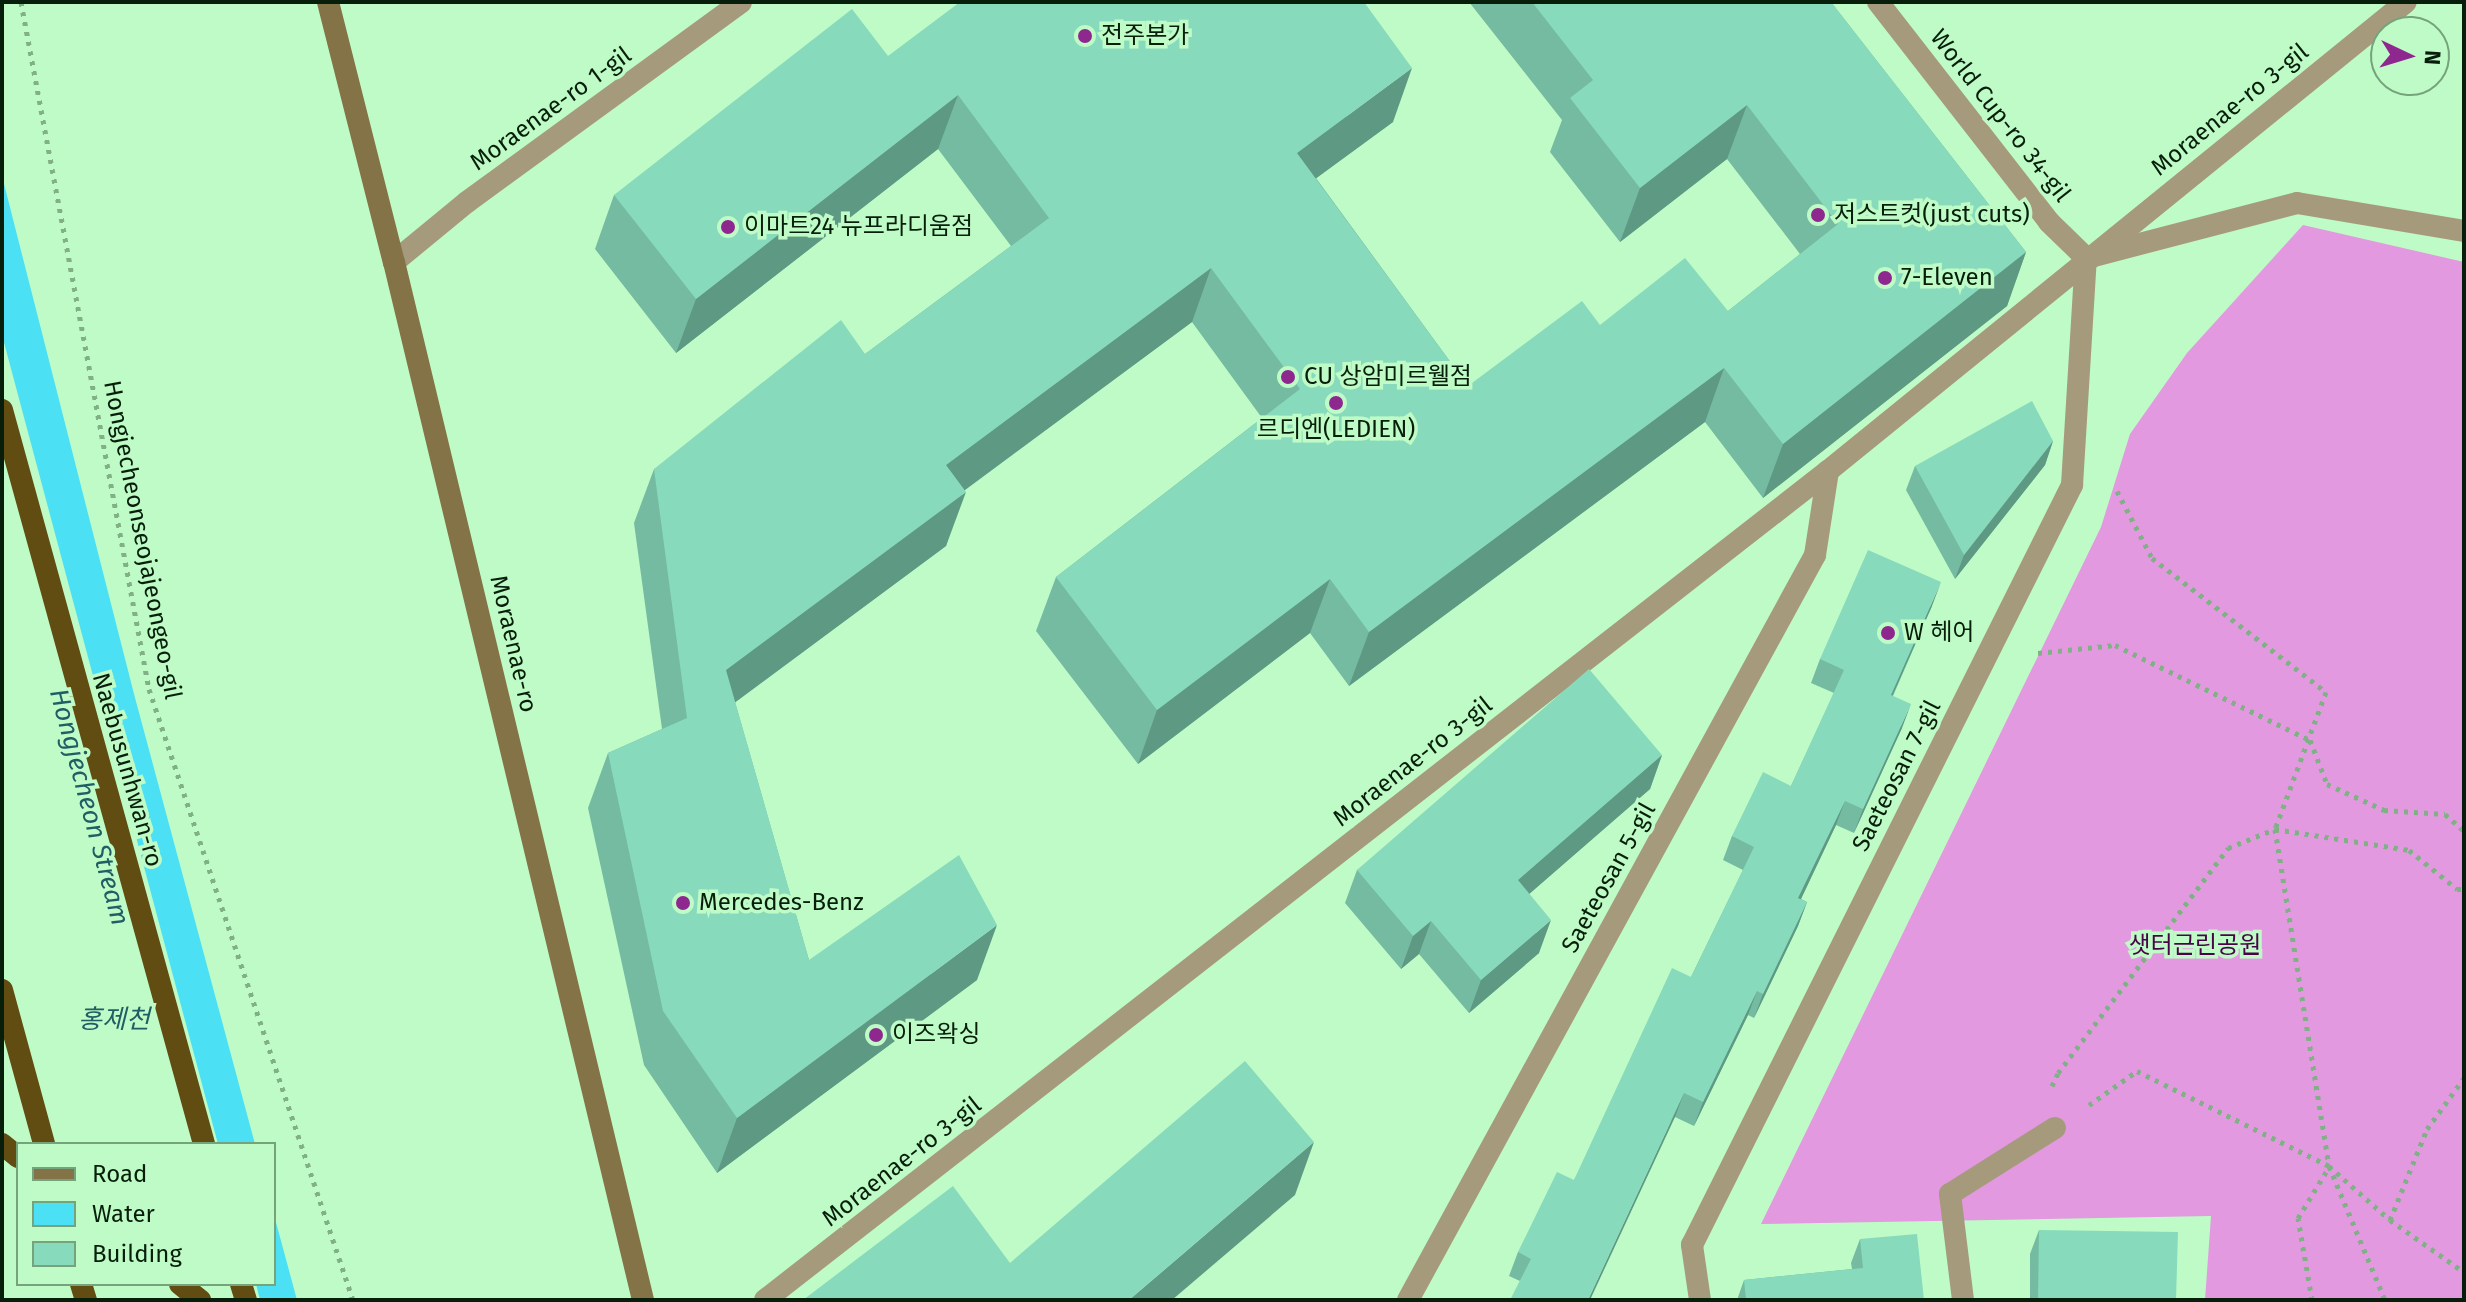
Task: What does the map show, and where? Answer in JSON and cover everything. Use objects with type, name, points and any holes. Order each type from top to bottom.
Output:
[{"type":"highway","name":"Naebusunhwan-ro","points":[[2,410],[203,1142]]},
{"type":"highway","points":[[2,990],[43,1142]]},
{"type":"highway","points":[[182,1286],[200,1300]]},
{"type":"main road","name":"Moraenae-ro","points":[[328,2],[394,262],[643,1300]]},
{"type":"street","name":"Moraenae-ro 1-gil","points":[[394,262],[467,202],[741,2]]},
{"type":"street","name":"World Cup-ro 34-gil","points":[[1878,2],[2049,222],[2086,258]]},
{"type":"street","name":"Moraenae-ro 3-gil","points":[[765,1300],[1828,471],[2086,258],[2406,2]]},
{"type":"street","name":"Moraenae-ro 3-gil","points":[[2086,258],[2297,203],[2464,231]]},
{"type":"street","name":"Saeteosan 7-gil","points":[[1700,1300],[1692,1245],[2072,485],[2086,258]]},
{"type":"street","name":"Saeteosan 5-gil","points":[[1408,1300],[1815,555],[1828,471]]},
{"type":"street","points":[[1963,1300],[1950,1194],[2055,1128]]},
{"type":"path","name":"Hongjecheonseojajeongeo-gil","points":[[21,2],[149,689],[353,1300]]},
{"type":"path","points":[[2152,558],[2326,692],[2275,829],[2329,1166],[2385,1300]]},
{"type":"path","points":[[1985,658],[2115,645],[2310,740],[2327,784],[2384,810],[2445,814],[2464,831]]},
{"type":"path","points":[[2464,889],[2457,889],[2409,850],[2275,829],[2228,848],[2058,1073],[2046,1100],[2055,1128],[2137,1071],[2329,1166],[2390,1220],[2464,1272]]},
{"type":"path","points":[[2390,1220],[2427,1129],[2464,1078]]},
{"type":"path","points":[[2312,1300],[2298,1218],[2329,1166]]},
{"type":"green space","name":"샛터근린공원","points":[[2303,225],[2464,262],[2464,1300],[2205,1300],[2211,1216],[1761,1224],[2101,527],[2130,434],[2187,353]]},
{"type":"water","name":"홍제천","points":[[2,176],[134,694],[254,1142],[39,1142],[2,1001]]},
{"type":"water","points":[[276,1222],[297,1300],[81,1300],[78,1286],[276,1286]]},
{"type":"pier","name":"홍제천","points":[[2,335],[217,1142],[35,1142],[2,1016]]},
{"type":"pier","points":[[74,1286],[256,1286],[260,1300],[77,1300]]},
{"type":"building","points":[[960,2],[1364,2],[1412,68],[1297,153],[1468,386],[1582,301],[1600,325],[1685,258],[1728,311],[1838,224],[1747,105],[1640,188],[1570,98],[1593,80],[1532,2],[1831,2],[2026,252],[1783,444],[1724,368],[1369,632],[1330,579],[1157,710],[1056,577],[1300,389],[1211,268],[946,465],[966,492],[726,670],[809,960],[959,855],[997,925],[737,1118],[663,1011],[608,753],[687,718],[654,469],[841,320],[865,354],[1049,218],[958,95],[696,299],[614,195],[852,9],[888,56]]},
{"type":"building","points":[[2032,401],[2053,441],[1964,555],[1915,466]]},
{"type":"building","points":[[1868,550],[1941,582],[1891,695],[1911,704],[1863,809],[1845,801],[1798,898],[1807,902],[1763,994],[1757,991],[1703,1102],[1684,1093],[1588,1300],[1510,1300],[1531,1259],[1518,1252],[1557,1172],[1574,1180],[1672,968],[1691,977],[1754,847],[1732,836],[1763,772],[1791,786],[1844,670],[1820,659]]},
{"type":"building","points":[[1589,669],[1662,755],[1518,880],[1551,920],[1481,980],[1431,921],[1413,936],[1357,870]]},
{"type":"building","points":[[1245,1061],[1314,1142],[1129,1300],[803,1300],[953,1186],[1010,1263]]},
{"type":"building","points":[[2039,1230],[2178,1232],[2176,1300],[2038,1300]]},
{"type":"building","points":[[1917,1234],[1924,1300],[1746,1300],[1744,1280],[1863,1268],[1860,1239]]},
{"type":"place","name":"전주본가","points":[[1085,36]]},
{"type":"place","name":"저스트컷(just cuts)","points":[[1818,215]]},
{"type":"place","name":"이마트24 뉴프라디움점","points":[[728,227]]},
{"type":"place","name":"7-Eleven","points":[[1885,278]]},
{"type":"place","name":"CU 상암미르웰점","points":[[1288,377]]},
{"type":"place","name":"르디엔(LEDIEN)","points":[[1336,403]]},
{"type":"place","name":"W 헤어","points":[[1888,633]]},
{"type":"place","name":"Mercedes-Benz","points":[[683,903]]},
{"type":"place","name":"이즈왁싱","points":[[876,1035]]},
{"type":"water label","name":"Hongjecheon Stream","points":[[89,807]]}]
